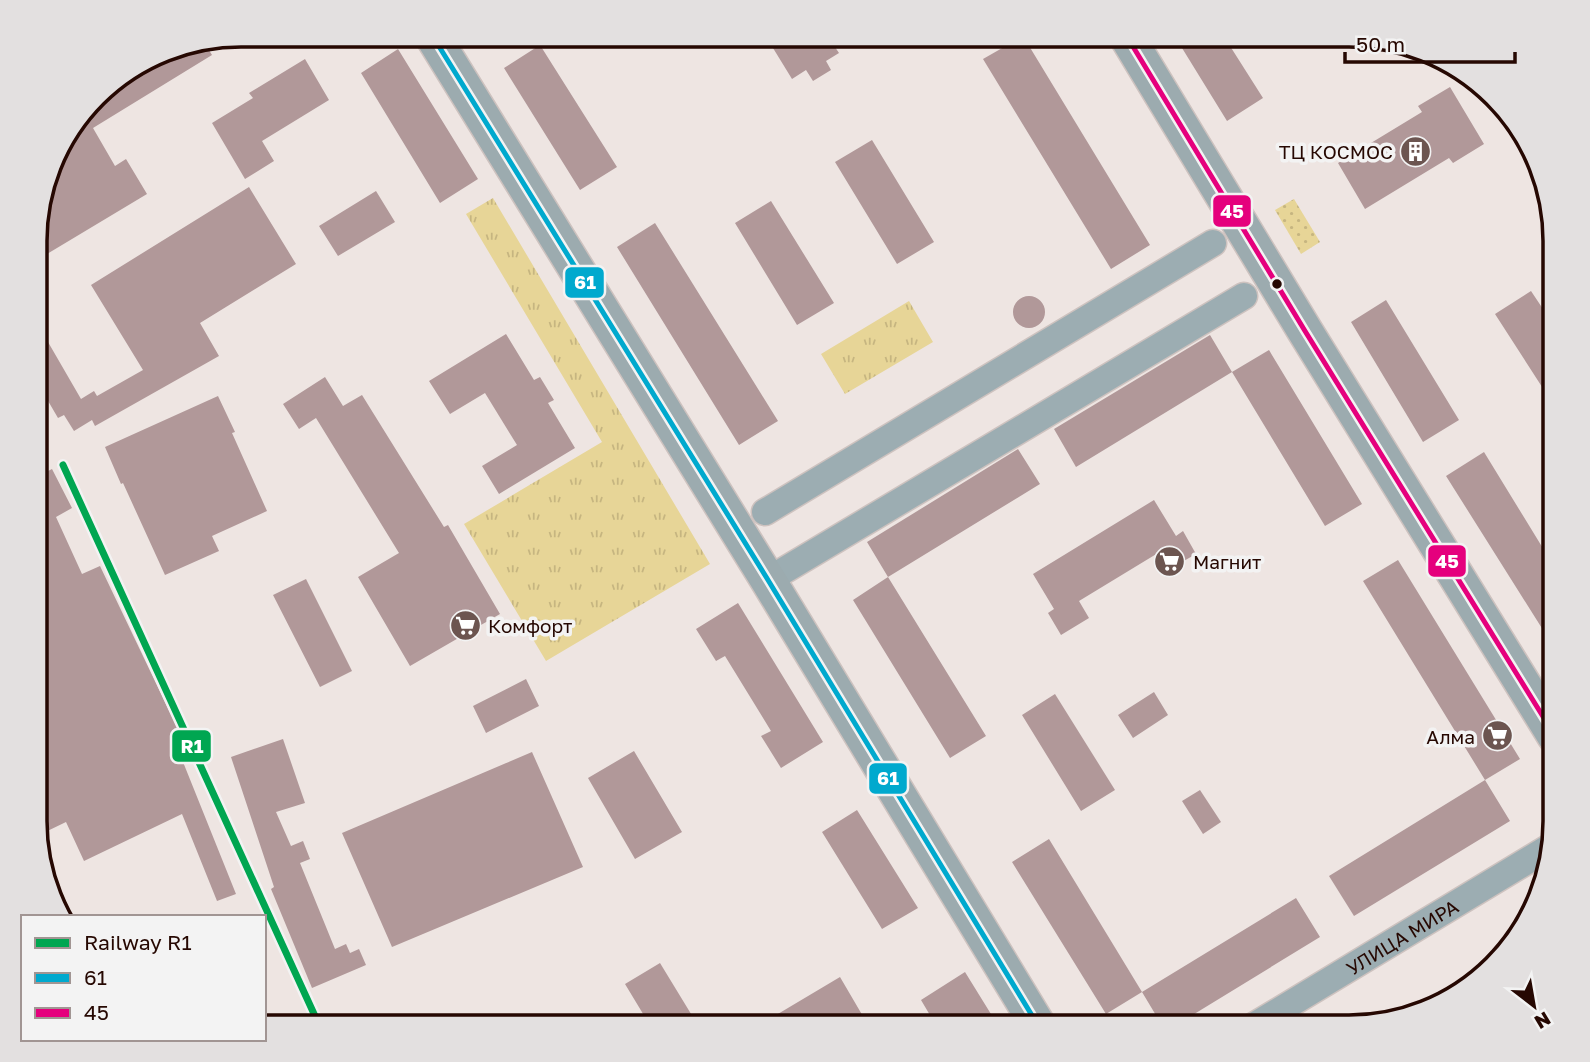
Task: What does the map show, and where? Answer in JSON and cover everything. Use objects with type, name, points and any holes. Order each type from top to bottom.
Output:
[{"type":"main road","points":[[439,47],[1031,1014]]},
{"type":"main road","points":[[1133,47],[1542,715]]},
{"type":"street","points":[[765,512],[1213,243]]},
{"type":"street","points":[[768,580],[1244,296]]},
{"type":"street","name":"УЛИЦА МИРА","points":[[1273,1014],[1540,853]]},
{"type":"green space","points":[[493,198],[710,564],[546,661],[464,524],[602,442],[466,214]]},
{"type":"green space","points":[[1294,199],[1320,242],[1301,254],[1275,210]]},
{"type":"green space","points":[[909,301],[933,342],[845,394],[821,354]]},
{"type":"building","points":[[537,47],[541,47],[617,167],[580,190],[504,68]]},
{"type":"building","points":[[772,47],[835,47],[839,53],[826,61],[831,70],[813,81],[806,70],[792,79]]},
{"type":"building","points":[[1004,47],[1030,47],[1150,245],[1111,269],[983,59]]},
{"type":"building","points":[[1181,47],[1231,47],[1263,98],[1227,121]]},
{"type":"building","points":[[398,49],[478,179],[440,203],[361,73]]},
{"type":"building","points":[[209,50],[212,55],[93,128],[115,166],[126,159],[147,194],[47,254],[49,215],[58,179],[73,144],[87,123],[113,95],[144,73],[179,58]]},
{"type":"building","points":[[305,59],[329,100],[262,141],[274,161],[245,179],[212,123],[253,98],[249,93]]},
{"type":"building","name":"ТЦ КОСМОС","points":[[1450,87],[1484,144],[1453,163],[1449,158],[1365,209],[1338,163],[1422,112],[1418,106]]},
{"type":"building","points":[[872,140],[934,242],[897,264],[835,162]]},
{"type":"building","points":[[249,187],[296,264],[200,323],[219,356],[95,426],[92,420],[74,431],[64,415],[58,418],[47,399],[47,340],[81,399],[94,391],[97,396],[143,370],[91,285]]},
{"type":"building","points":[[376,191],[395,222],[338,256],[319,226]]},
{"type":"building","points":[[771,201],[834,303],[797,325],[735,223]]},
{"type":"building","points":[[655,223],[778,421],[739,445],[617,247]]},
{"type":"building","points":[[1531,291],[1542,308],[1542,387],[1495,314]]},
{"type":"building","points":[[1029,296],[1040,301],[1045,312],[1040,323],[1029,328],[1018,323],[1013,312],[1018,301]]},
{"type":"building","points":[[1386,300],[1459,420],[1423,442],[1351,322]]},
{"type":"building","points":[[506,334],[534,380],[540,377],[554,400],[548,403],[575,448],[499,494],[482,466],[517,445],[485,393],[450,414],[429,381]]},
{"type":"building","points":[[1210,335],[1232,372],[1076,467],[1054,429]]},
{"type":"building","points":[[1269,350],[1362,504],[1325,526],[1232,372]]},
{"type":"building","points":[[325,377],[343,406],[362,395],[444,527],[448,525],[500,614],[410,666],[358,577],[399,553],[316,418],[299,429],[283,404]]},
{"type":"building","points":[[218,396],[267,511],[212,536],[219,551],[165,575],[105,447]]},
{"type":"building","points":[[1018,449],[1040,484],[888,577],[867,542]]},
{"type":"building","points":[[1484,452],[1542,547],[1542,628],[1446,476]]},
{"type":"building","points":[[52,469],[72,508],[56,517],[82,574],[100,566],[185,744],[177,747],[236,894],[217,901],[182,814],[84,861],[66,822],[48,831],[47,472]]},
{"type":"building","points":[[1154,500],[1176,536],[1183,531],[1196,554],[1168,570],[1158,553],[1079,601],[1089,618],[1061,635],[1048,613],[1054,609],[1033,574]]},
{"type":"building","points":[[1398,560],[1520,759],[1485,780],[1363,581]]},
{"type":"building","points":[[888,577],[986,736],[950,758],[853,600]]},
{"type":"building","points":[[306,579],[352,671],[320,687],[273,595]]},
{"type":"building","points":[[738,603],[823,742],[781,768],[761,736],[771,731],[725,656],[716,661],[696,629]]},
{"type":"building","points":[[526,679],[539,706],[486,733],[473,706]]},
{"type":"building","points":[[1154,692],[1168,715],[1133,738],[1118,715]]},
{"type":"building","points":[[1055,694],[1115,790],[1081,811],[1022,715]]},
{"type":"building","points":[[283,739],[305,803],[276,812],[291,846],[303,841],[310,859],[300,863],[335,949],[346,944],[350,953],[359,949],[366,965],[312,988],[271,889],[274,887],[231,757]]},
{"type":"building","points":[[634,751],[682,832],[635,859],[588,778]]},
{"type":"building","points":[[532,752],[583,867],[392,947],[342,833]]},
{"type":"building","points":[[1485,780],[1510,821],[1354,916],[1329,876]]},
{"type":"building","points":[[1200,790],[1221,822],[1203,834],[1182,801]]},
{"type":"building","points":[[857,810],[918,908],[882,929],[822,832]]},
{"type":"building","points":[[1049,839],[1142,992],[1106,1014],[1012,862]]},
{"type":"building","points":[[1296,898],[1320,937],[1194,1014],[1155,1014],[1142,992]]},
{"type":"building","points":[[660,963],[691,1015],[644,1015],[625,984]]},
{"type":"building","points":[[965,972],[991,1014],[930,1014],[921,1000]]},
{"type":"building","points":[[840,977],[862,1014],[777,1015]]},
{"type":"rail line","name":"R1","points":[[63,465],[314,1015]]},
{"type":"transit line","name":"61","points":[[439,47],[1031,1014]]},
{"type":"transit line","name":"45","points":[[1133,47],[1542,715]]},
{"type":"place","name":"ТЦ КОСМОС","points":[[1416,151]]},
{"type":"place","name":"Магнит","points":[[1170,561]]},
{"type":"place","name":"Комфорт","points":[[465,625]]},
{"type":"place","name":"Алма","points":[[1498,736]]}]
